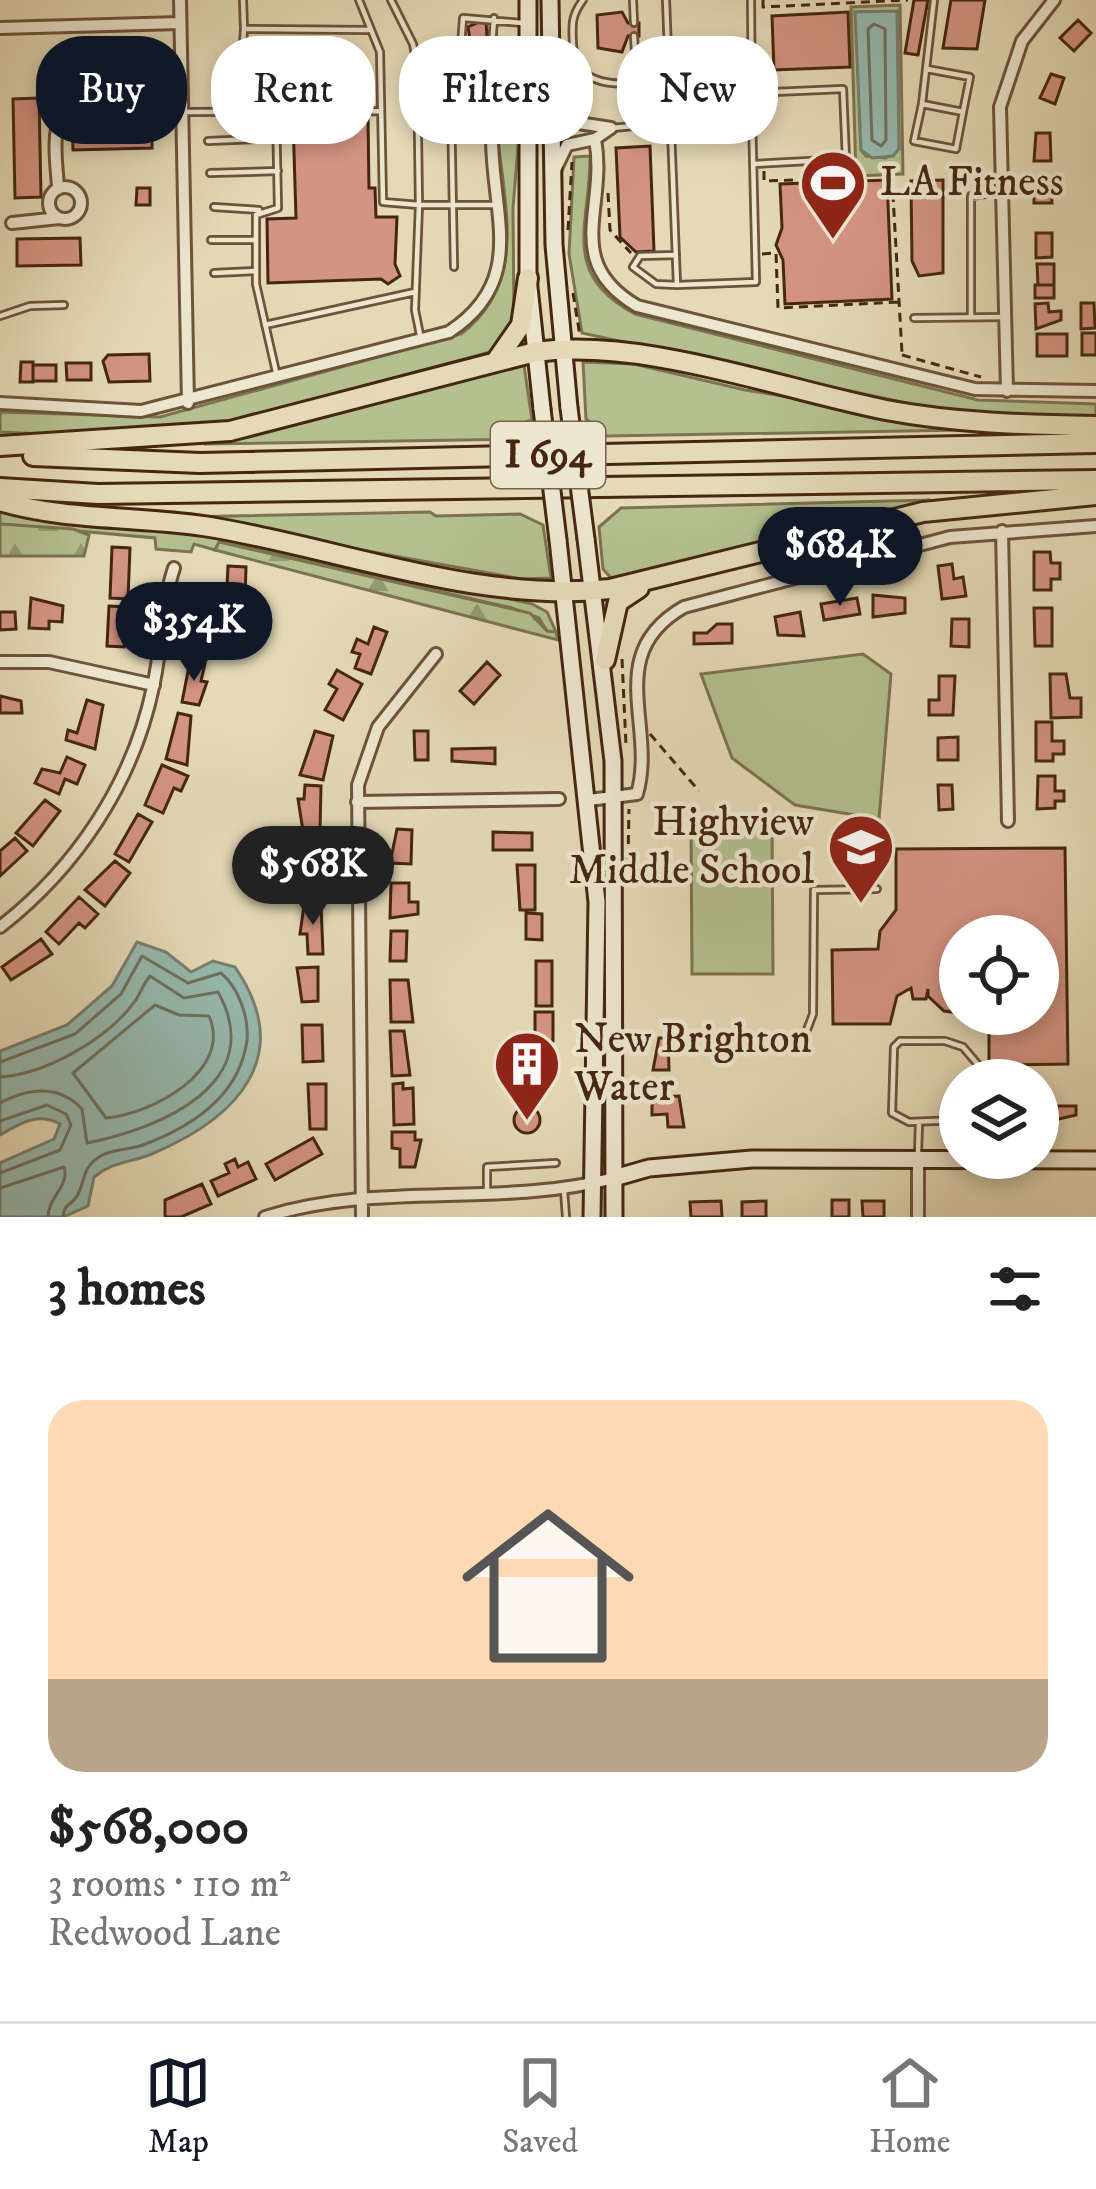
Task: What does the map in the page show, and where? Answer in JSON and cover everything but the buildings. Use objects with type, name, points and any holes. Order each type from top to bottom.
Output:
[{"type":"highway","points":[[495,362],[521,325],[529,278]]},
{"type":"highway","points":[[0,450],[230,431],[535,352],[572,348],[924,416],[1096,426]]},
{"type":"highway","name":"I 694","points":[[0,450],[200,463],[1096,442]]},
{"type":"highway","name":"I 694","points":[[0,488],[98,494],[1096,480]]},
{"type":"highway","points":[[0,500],[219,529],[502,587],[563,593],[654,578],[923,512],[1096,495]]},
{"type":"highway","points":[[604,660],[618,602],[654,578]]},
{"type":"main road","points":[[528,0],[528,36]]},
{"type":"main road","points":[[550,0],[550,36]]},
{"type":"main road","points":[[528,144],[535,352],[597,902],[592,1217]]},
{"type":"main road","points":[[551,144],[572,348],[568,408],[604,660],[614,799],[614,1217]]},
{"type":"main road","points":[[614,1178],[649,1168],[752,1159],[1096,1160]]},
{"type":"street","points":[[180,0],[180,36]]},
{"type":"street","points":[[1007,391],[1001,192],[1004,86],[1022,41],[1054,0]]},
{"type":"street","points":[[0,28],[180,23]]},
{"type":"street","points":[[593,125],[610,128]]},
{"type":"street","points":[[610,128],[595,139],[598,192],[590,238],[596,266],[616,291],[637,306],[980,390],[1096,391]]},
{"type":"street","points":[[57,144],[58,189],[49,201],[59,218]]},
{"type":"street","points":[[182,144],[188,403]]},
{"type":"street","points":[[0,404],[141,411],[188,403],[449,332],[488,300],[501,260],[492,144]]},
{"type":"street","points":[[552,181],[563,149],[569,144]]},
{"type":"street","points":[[12,223],[74,217],[81,203],[74,189],[58,189]]},
{"type":"street","points":[[589,800],[637,794],[636,679],[650,635],[672,614],[703,599],[950,537],[1096,526]]},
{"type":"street","points":[[1002,531],[1008,820]]},
{"type":"street","points":[[0,927],[66,865],[104,812],[135,747],[154,685],[164,598],[174,568]]},
{"type":"street","points":[[362,1217],[357,802],[362,763],[378,727],[436,654]]},
{"type":"street","points":[[0,662],[49,662],[154,685]]},
{"type":"street","points":[[357,802],[559,799]]},
{"type":"street","points":[[918,1159],[919,1217]]},
{"type":"street","points":[[265,1217],[307,1206],[362,1201],[564,1190],[614,1178]]},
{"type":"lane","points":[[243,0],[244,36]]},
{"type":"lane","points":[[358,0],[380,52],[383,202],[498,205]]},
{"type":"lane","points":[[391,0],[413,44],[417,65],[415,292],[422,340]]},
{"type":"lane","points":[[583,0],[572,15],[574,58],[581,70],[606,84],[617,83]]},
{"type":"lane","points":[[633,0],[634,23]]},
{"type":"lane","points":[[666,0],[667,36]]},
{"type":"lane","points":[[751,0],[751,36]]},
{"type":"lane","points":[[927,69],[970,77],[956,149],[914,141],[934,0]]},
{"type":"lane","points":[[459,36],[463,18],[528,24]]},
{"type":"lane","points":[[493,36],[494,18]]},
{"type":"lane","points":[[244,29],[368,30]]},
{"type":"lane","points":[[753,164],[846,159],[843,89],[778,92]]},
{"type":"lane","points":[[922,104],[963,112]]},
{"type":"lane","points":[[375,111],[381,111]]},
{"type":"lane","points":[[610,128],[617,127]]},
{"type":"lane","points":[[214,207],[278,208],[278,144]]},
{"type":"lane","points":[[453,144],[454,267]]},
{"type":"lane","points":[[670,144],[677,285]]},
{"type":"lane","points":[[676,255],[637,258],[633,267],[644,279],[677,285],[756,282],[753,144]]},
{"type":"lane","points":[[210,173],[278,171]]},
{"type":"lane","points":[[971,317],[970,196],[1001,192]]},
{"type":"lane","points":[[259,210],[256,272],[277,378]]},
{"type":"lane","points":[[211,239],[256,239]]},
{"type":"lane","points":[[214,273],[256,272]]},
{"type":"lane","points":[[265,325],[415,292]]},
{"type":"lane","points":[[0,316],[30,306],[64,305]]},
{"type":"lane","points":[[914,318],[1005,317]]},
{"type":"lane","points":[[802,1043],[813,1014],[814,890],[877,889]]},
{"type":"lane","points":[[939,1120],[898,1119],[892,1113],[890,1057],[900,1041],[945,1041],[963,1047],[973,1059]]},
{"type":"lane","points":[[918,1159],[919,1120]]},
{"type":"lane","points":[[487,1196],[487,1167],[556,1162]]},
{"type":"lane","points":[[564,1190],[566,1217]]},
{"type":"path","points":[[763,0],[763,7],[908,0]]},
{"type":"path","points":[[568,233],[572,144]]},
{"type":"path","points":[[764,163],[764,182],[860,178]]},
{"type":"path","points":[[892,178],[902,355],[898,372]]},
{"type":"path","points":[[598,192],[608,192],[614,238],[637,258]]},
{"type":"path","points":[[755,254],[776,253],[778,308],[900,302]]},
{"type":"path","points":[[572,348],[573,292]]},
{"type":"path","points":[[902,355],[982,377],[980,390]]},
{"type":"path","points":[[644,733],[656,736],[699,791]]},
{"type":"green space","points":[[900,5],[903,174],[856,176],[851,7]],"holes":[[[856,12],[897,12],[899,149],[886,158],[866,156],[861,150]]]},
{"type":"green space","points":[[499,144],[518,144],[513,208],[514,319],[494,351],[230,422],[63,435],[0,432],[0,412],[160,417],[461,334],[496,293],[504,269],[507,219]]},
{"type":"green space","points":[[590,156],[584,225],[587,264],[611,298],[635,314],[978,400],[1096,404],[1096,418],[957,414],[582,333],[569,254],[574,157]]},
{"type":"green space","points":[[583,362],[634,364],[745,390],[963,425],[963,430],[607,436],[586,419]]},
{"type":"green space","points":[[524,365],[532,420],[523,423],[519,439],[205,444],[204,438]]},
{"type":"green space","points":[[929,500],[929,505],[613,580],[603,569],[599,527],[621,508]]},
{"type":"green space","points":[[0,510],[227,535],[532,604],[547,612],[556,632],[547,631],[539,618],[512,608],[245,547],[219,543],[215,550],[194,544],[191,552],[156,549],[155,538],[0,524]]},
{"type":"green space","points":[[430,512],[436,516],[520,514],[543,525],[551,578],[522,579],[179,517]]},
{"type":"green space","points":[[0,524],[73,529],[89,535],[84,556],[0,556]]},
{"type":"green space","points":[[219,542],[530,613],[547,631],[556,632],[558,640],[215,550]]},
{"type":"green space","points":[[863,654],[891,674],[879,819],[795,805],[732,758],[701,674]]},
{"type":"green space","points":[[691,821],[772,821],[773,974],[692,974]]},
{"type":"water","points":[[897,11],[899,149],[893,156],[872,158],[861,150],[855,12]]},
{"type":"water","points":[[137,942],[166,952],[191,972],[213,961],[235,967],[252,999],[260,1029],[249,1080],[233,1102],[184,1138],[94,1177],[88,1206],[63,1217],[0,1217],[0,1163],[54,1139],[60,1124],[37,1119],[0,1135],[0,1051],[67,1025],[112,986]]},
{"type":"place","name":"LA Fitness","points":[[833,242]]},
{"type":"place","name":"Highview Middle School","points":[[861,906]]},
{"type":"place","name":"New Brighton Water","points":[[527,1123]]}]
